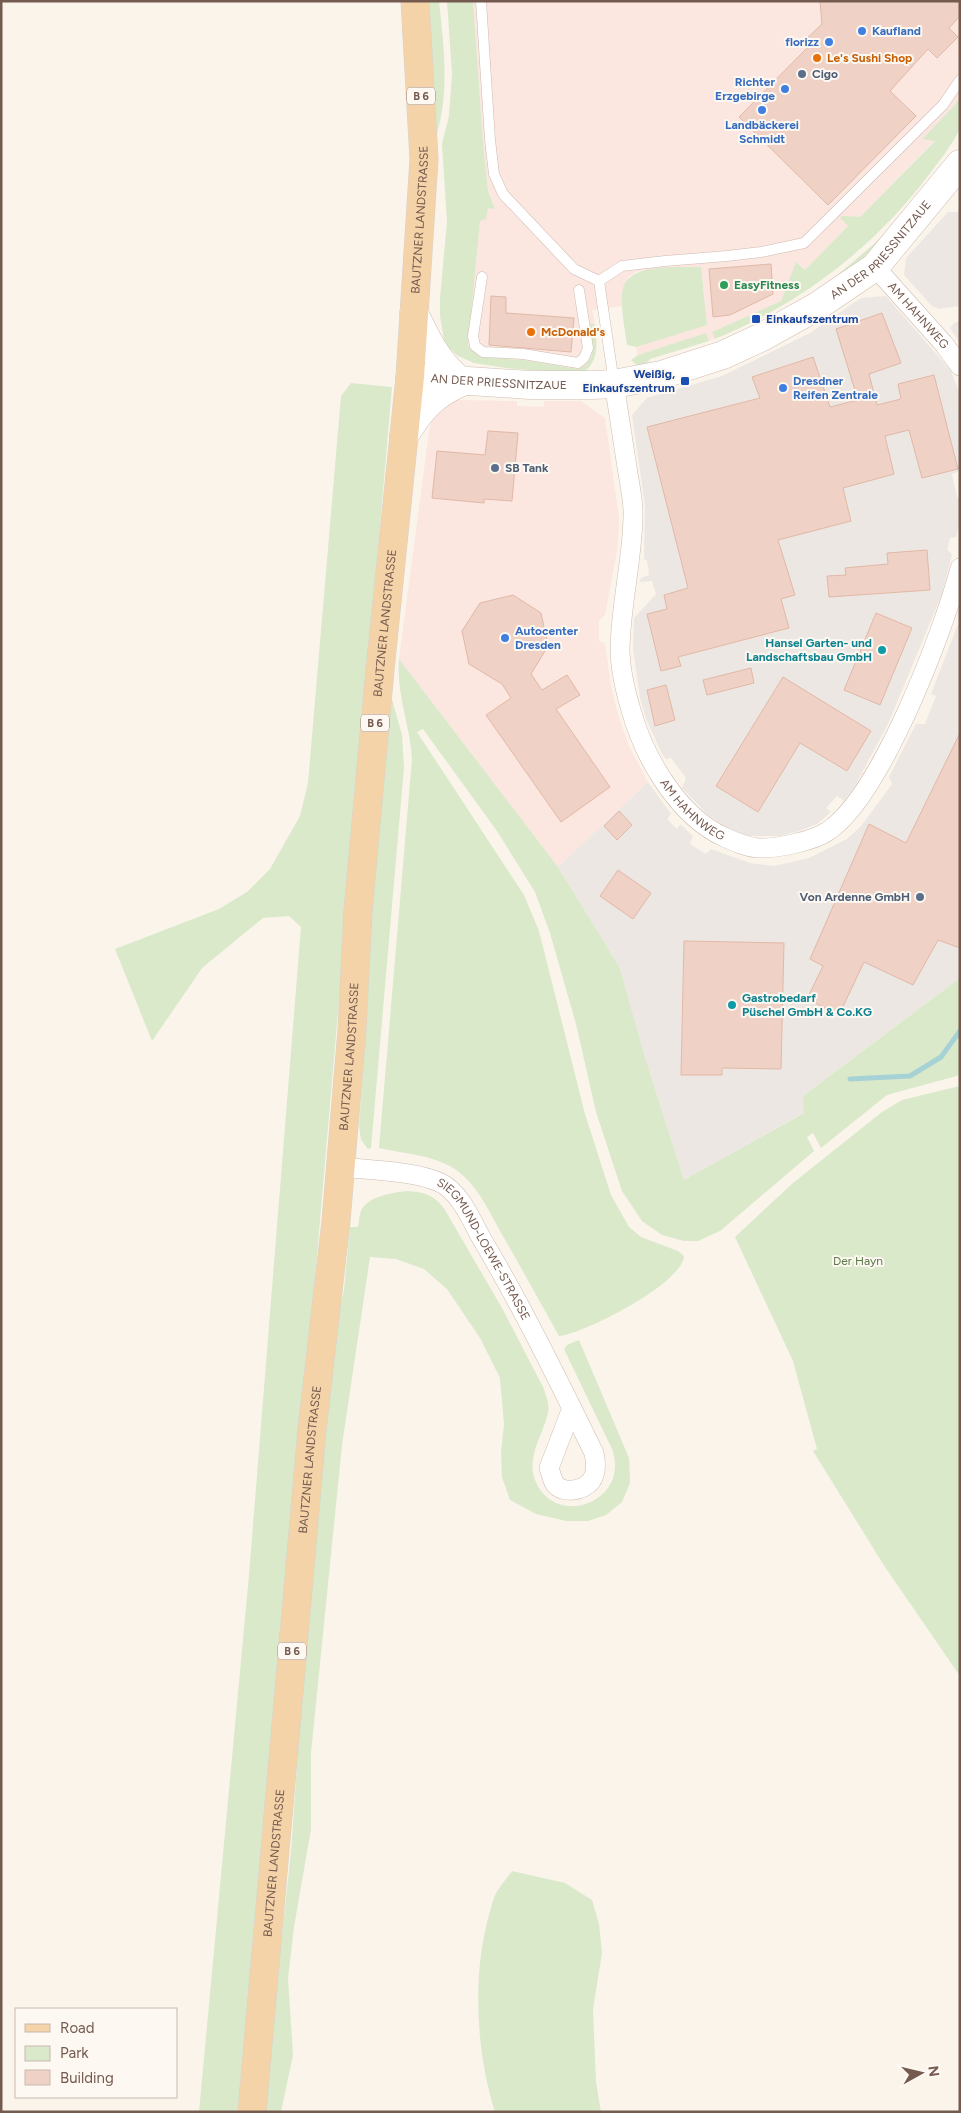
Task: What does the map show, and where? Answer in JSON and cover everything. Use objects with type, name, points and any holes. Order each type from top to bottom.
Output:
[{"type":"main road","name":"BAUTZNER LANDSTRASSE","points":[[252,2112],[312,1430],[336,1221],[352,1030],[358,911],[410,377],[424,159],[415,1]]},
{"type":"street","name":"AN DER PRIESSNITZAUE","points":[[410,377],[462,382],[571,386],[614,384],[661,375],[723,355],[762,337],[816,307],[875,267],[960,164]]},
{"type":"street","name":"AM HAHNWEG","points":[[875,267],[943,343],[960,366]]},
{"type":"street","points":[[404,436],[427,403],[441,392],[462,382],[438,358],[414,313]]},
{"type":"street","name":"AM HAHNWEG","points":[[614,384],[633,514],[632,548],[620,643],[624,682],[640,737],[655,767],[696,818],[717,834],[758,848],[779,846],[804,841],[827,832],[851,809],[870,783],[909,706],[953,596],[960,568]]},
{"type":"street","name":"SIEGMUND-LOEWE-STRASSE","points":[[340,1167],[420,1176],[442,1184],[460,1200],[502,1273],[572,1408]]},
{"type":"lane","points":[[481,1],[494,174],[503,194],[574,269],[599,281]]},
{"type":"lane","points":[[599,281],[622,266],[761,252],[804,243],[943,105],[960,80]]},
{"type":"lane","points":[[482,277],[473,336],[475,346],[484,352],[523,354],[578,363],[584,358],[588,348],[579,290]]},
{"type":"lane","points":[[599,281],[614,384]]},
{"type":"shaded area","points":[[473,1],[960,1],[960,97],[955,105],[923,138],[935,140],[860,217],[840,218],[848,226],[805,270],[797,262],[781,301],[712,332],[715,339],[709,341],[706,333],[638,355],[636,347],[707,324],[701,267],[655,269],[639,271],[629,276],[622,293],[623,306],[592,310],[595,324],[589,324],[592,356],[586,365],[578,369],[523,360],[480,357],[468,346],[480,221],[487,208],[495,208],[488,191]]},
{"type":"shaded area","points":[[948,212],[960,212],[960,312],[959,306],[939,309],[932,306],[904,275],[906,258]]},
{"type":"shaded area","points":[[886,296],[951,371],[960,395],[960,471],[952,474],[957,497],[960,499],[960,519],[956,537],[950,538],[947,550],[952,554],[942,594],[888,724],[856,784],[844,801],[837,796],[826,808],[831,812],[817,824],[799,831],[780,836],[745,836],[727,828],[707,814],[682,788],[686,778],[671,758],[666,759],[662,754],[646,719],[640,698],[633,649],[634,618],[656,594],[652,581],[639,582],[641,578],[649,575],[647,560],[644,560],[645,506],[632,415],[647,398],[722,376],[810,333],[861,298]]},
{"type":"shaded area","points":[[960,321],[960,343],[950,328],[954,323]]},
{"type":"shaded area","points":[[457,400],[517,401],[517,406],[543,407],[545,401],[581,401],[605,418],[619,518],[618,546],[605,615],[599,620],[599,641],[605,643],[611,686],[619,718],[630,748],[648,782],[558,867],[399,659],[429,432],[433,417],[446,404]]},
{"type":"shaded area","points":[[960,619],[960,978],[803,1096],[805,1112],[684,1180],[644,1054],[620,968],[558,867],[648,782],[671,814],[667,819],[677,829],[680,824],[693,836],[690,844],[706,854],[711,849],[750,863],[774,866],[809,858],[847,839],[861,826],[892,784],[889,777],[916,724],[925,724],[936,696],[931,694]]},
{"type":"green space","points":[[423,1],[439,1],[443,36],[443,105],[435,140]]},
{"type":"green space","points":[[447,1],[473,1],[488,191],[495,209],[488,208],[486,219],[480,221],[468,346],[480,357],[523,360],[578,369],[586,365],[592,356],[589,324],[595,324],[597,345],[595,358],[588,369],[582,374],[506,368],[474,363],[458,356],[449,348],[444,340],[440,316],[440,298],[447,222],[442,144],[449,116],[452,74]]},
{"type":"green space","points":[[960,97],[960,127],[956,137],[931,172],[886,225],[835,270],[807,290],[747,325],[715,339],[712,332],[781,301],[796,262],[805,270],[848,226],[840,218],[842,216],[860,217],[935,141],[922,139],[955,105]]},
{"type":"green space","points":[[898,220],[873,254],[828,283],[875,243]]},
{"type":"green space","points":[[666,267],[701,267],[707,325],[636,347],[627,345],[622,295],[625,284],[631,276],[641,271]]},
{"type":"green space","points":[[706,333],[709,341],[650,359],[645,366],[639,367],[631,360],[638,355]]},
{"type":"green space","points":[[351,383],[392,387],[243,2112],[199,2112],[249,1575],[301,927],[289,916],[263,918],[202,968],[152,1041],[115,949],[219,909],[247,892],[270,869],[300,816],[308,783],[341,396]]},
{"type":"green space","points":[[399,659],[558,867],[620,968],[644,1054],[684,1180],[804,1113],[803,1096],[960,978],[960,1075],[887,1095],[821,1148],[813,1133],[807,1137],[814,1151],[720,1231],[698,1241],[684,1241],[662,1235],[642,1221],[622,1191],[596,1112],[576,1024],[550,933],[535,892],[497,831],[423,729],[417,732],[524,895],[539,931],[585,1114],[611,1195],[629,1227],[641,1237],[678,1251],[684,1256],[679,1267],[668,1280],[651,1293],[609,1317],[572,1333],[559,1336],[486,1206],[477,1191],[465,1178],[450,1166],[441,1162],[379,1148],[412,759],[399,685]]},
{"type":"green space","points":[[390,692],[402,735],[404,767],[371,1148],[368,1149],[361,1140],[359,1126],[368,1000],[368,921]]},
{"type":"green space","name":"Der Hayn","points":[[960,1086],[960,1676],[885,1567],[813,1451],[817,1449],[793,1361],[735,1237],[793,1183],[882,1112],[902,1100]]},
{"type":"green space","points":[[407,1191],[429,1195],[445,1210],[502,1308],[543,1387],[548,1410],[534,1454],[533,1471],[535,1480],[545,1495],[558,1504],[573,1506],[588,1503],[601,1495],[611,1483],[615,1468],[612,1449],[564,1349],[567,1345],[579,1340],[629,1458],[630,1483],[622,1502],[606,1515],[588,1521],[566,1521],[536,1514],[510,1500],[502,1477],[501,1453],[504,1424],[500,1378],[480,1338],[447,1289],[424,1269],[396,1259],[370,1257],[342,1445],[311,1753],[311,1829],[294,1927],[288,1978],[293,2055],[281,2112],[263,2112],[291,1851],[318,1471],[332,1348],[344,1289],[350,1227],[358,1227],[361,1211],[369,1202],[381,1196]]},
{"type":"green space","points":[[512,1871],[565,1883],[592,1900],[599,1924],[602,1953],[593,2009],[596,2082],[601,2112],[495,2112],[480,2039],[478,1988],[480,1963],[489,1915],[496,1893]]},
{"type":"building","points":[[820,1],[960,1],[960,16],[949,28],[958,37],[937,58],[928,49],[890,91],[916,116],[828,205],[739,117],[809,46],[804,41],[822,24]]},
{"type":"building","points":[[771,264],[773,294],[730,315],[713,317],[709,269]]},
{"type":"building","name":"McDonald's","points":[[491,296],[506,297],[506,313],[574,318],[571,352],[489,345]]},
{"type":"building","points":[[882,313],[901,363],[869,374],[877,405],[901,399],[898,384],[934,375],[958,469],[922,478],[909,430],[885,436],[894,474],[843,488],[851,521],[778,540],[795,595],[781,599],[789,628],[678,657],[681,666],[661,671],[647,614],[667,609],[664,595],[688,588],[647,427],[760,398],[752,377],[813,357],[830,407],[858,400],[836,329]]},
{"type":"building","points":[[488,431],[518,433],[512,501],[484,499],[484,503],[432,498],[437,451],[485,455]]},
{"type":"building","points":[[927,550],[930,590],[829,597],[827,576],[846,575],[845,568],[888,564],[887,553]]},
{"type":"building","points":[[513,595],[541,613],[548,646],[531,674],[542,690],[567,675],[580,695],[556,709],[610,787],[561,822],[486,715],[511,698],[502,684],[469,664],[462,631],[480,603]]},
{"type":"building","name":"Hansel Garten- und Landschaftsbau GmbH","points":[[876,613],[912,628],[880,705],[844,690]]},
{"type":"building","points":[[751,668],[754,683],[707,695],[703,680]]},
{"type":"building","points":[[783,677],[871,731],[847,771],[800,743],[758,812],[716,786]]},
{"type":"building","points":[[666,685],[675,720],[655,726],[647,690]]},
{"type":"building","name":"Von Ardenne GmbH","points":[[960,733],[960,948],[938,940],[913,985],[864,962],[839,1015],[807,999],[823,966],[810,959],[869,824],[906,843]]},
{"type":"building","points":[[619,811],[632,825],[617,840],[604,826]]},
{"type":"building","points":[[618,870],[651,893],[633,919],[600,896]]},
{"type":"building","name":"Gastrobedarf Püschel GmbH & Co.KG","points":[[684,941],[784,943],[781,1069],[722,1068],[722,1075],[681,1075]]},
{"type":"waterway","points":[[850,1079],[910,1076],[941,1057],[960,1031]]},
{"type":"place","name":"Kaufland","points":[[862,31]]},
{"type":"place","name":"florizz","points":[[829,42]]},
{"type":"place","name":"Le's Sushi Shop","points":[[817,58]]},
{"type":"place","name":"Cigo","points":[[802,74]]},
{"type":"place","name":"Richter Erzgebirge","points":[[785,89]]},
{"type":"place","name":"Landbäckerei Schmidt","points":[[762,110]]},
{"type":"place","name":"EasyFitness","points":[[724,285]]},
{"type":"place","name":"Einkaufszentrum","points":[[756,319]]},
{"type":"place","name":"McDonald's","points":[[531,332]]},
{"type":"place","name":"Weißig, Einkaufszentrum","points":[[685,381]]},
{"type":"place","name":"Dresdner Reifen Zentrale","points":[[783,388]]},
{"type":"place","name":"SB Tank","points":[[495,468]]},
{"type":"place","name":"Autocenter Dresden","points":[[505,638]]},
{"type":"place","name":"Hansel Garten- und Landschaftsbau GmbH","points":[[882,650]]},
{"type":"place","name":"Von Ardenne GmbH","points":[[920,897]]},
{"type":"place","name":"Gastrobedarf Püschel GmbH & Co.KG","points":[[732,1005]]}]
